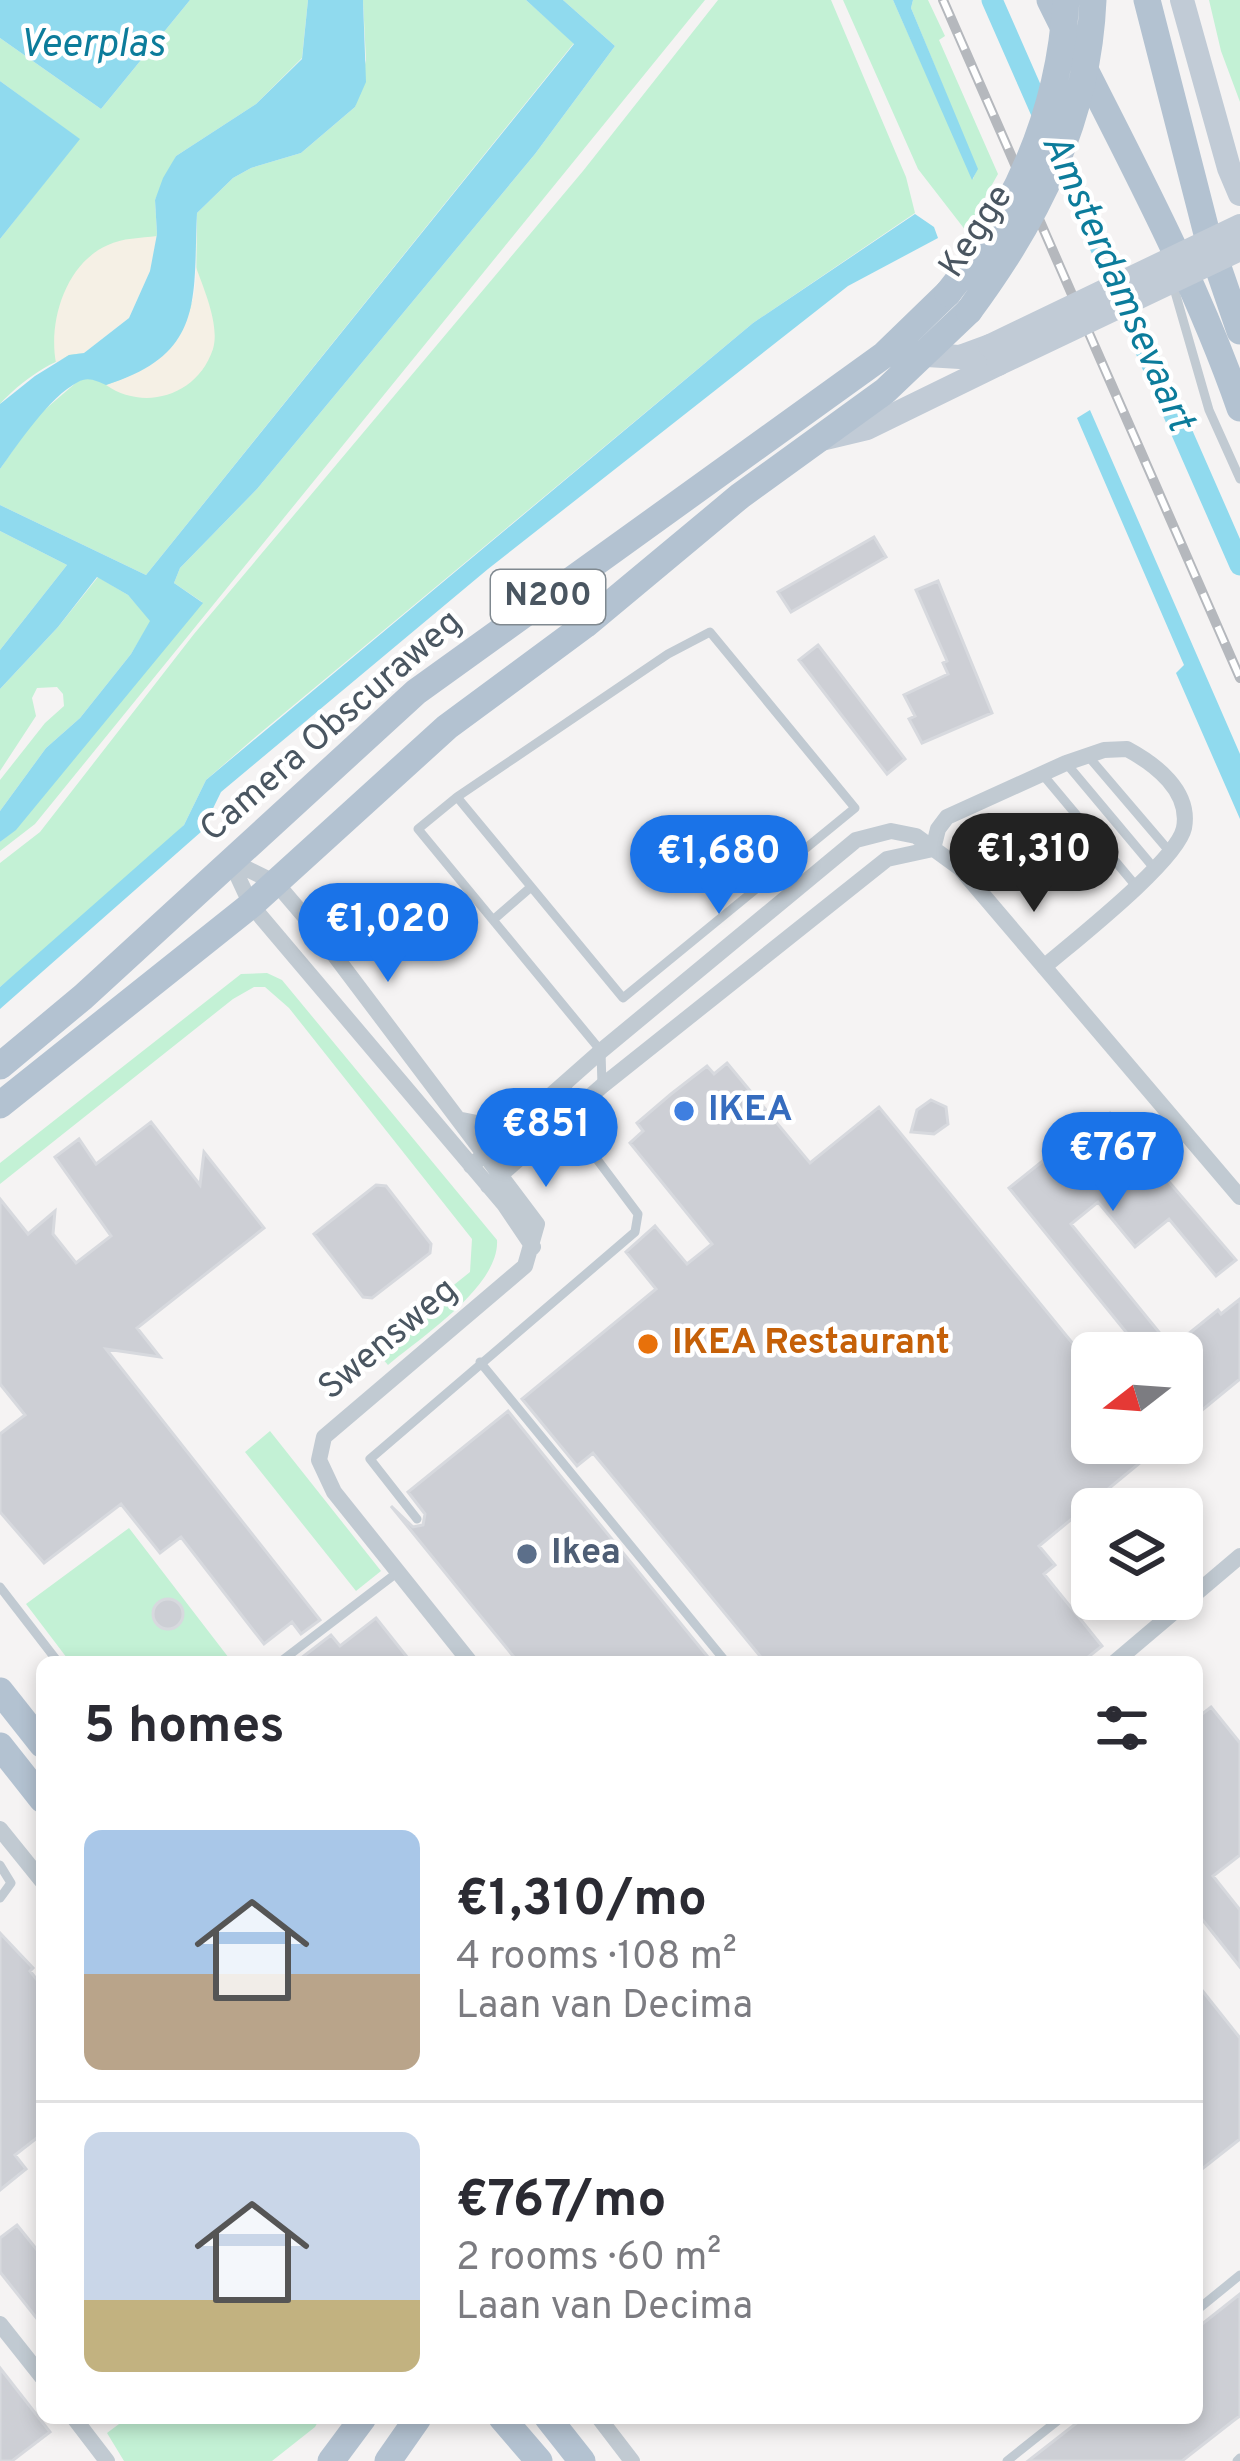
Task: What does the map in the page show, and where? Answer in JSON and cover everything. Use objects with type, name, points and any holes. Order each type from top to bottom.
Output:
[{"type":"main road","points":[[1050,0],[1147,194],[1240,408]]},
{"type":"main road","name":"Kegge","points":[[819,440],[926,355],[958,302],[1035,149],[1052,95],[1066,0]]},
{"type":"main road","name":"Kegge","points":[[884,355],[958,302],[1023,235],[1057,166],[1080,95],[1093,0]]},
{"type":"main road","points":[[1148,0],[1208,238],[1240,331]]},
{"type":"main road","points":[[1182,0],[1240,194]]},
{"type":"main road","points":[[819,440],[867,428],[994,355],[1240,226]]},
{"type":"main road","points":[[884,355],[994,355],[1240,249]]},
{"type":"main road","name":"Camera Obscuraweg","points":[[0,1066],[96,985],[416,692],[884,355]]},
{"type":"main road","name":"N200","points":[[0,1106],[251,905],[447,727],[585,625],[740,496],[819,440]]},
{"type":"main road","points":[[0,1690],[36,1736]]},
{"type":"main road","points":[[0,1746],[36,1791]]},
{"type":"main road","points":[[331,2461],[359,2424]]},
{"type":"main road","points":[[388,2461],[414,2424]]},
{"type":"main road","points":[[507,2424],[539,2461]]},
{"type":"main road","points":[[553,2424],[582,2461]]},
{"type":"street","points":[[933,849],[946,817],[1087,755],[1127,749],[1165,774],[1178,795],[1185,823],[1170,852],[1044,968]]},
{"type":"street","points":[[471,1166],[601,1051],[856,840],[891,831],[916,836],[960,868],[1240,1197]]},
{"type":"street","points":[[495,1180],[602,1086],[887,859],[933,849]]},
{"type":"street","points":[[231,861],[276,883],[311,924],[486,1153],[495,1180]]},
{"type":"street","points":[[231,861],[251,905],[471,1166],[495,1180]]},
{"type":"street","points":[[460,1119],[492,1126],[530,1114]]},
{"type":"street","name":"Swensweg","points":[[465,1656],[334,1492],[319,1460],[324,1437],[525,1266],[533,1247],[495,1180]]},
{"type":"street","points":[[1122,1656],[1240,1556]]},
{"type":"street","points":[[0,1828],[36,1873]]},
{"type":"street","points":[[0,2324],[36,2370]]},
{"type":"street","points":[[79,2424],[107,2461]]},
{"type":"street","points":[[604,2424],[632,2461]]},
{"type":"lane","points":[[1147,194],[1209,410],[1240,479]]},
{"type":"lane","points":[[458,797],[623,998],[855,808],[710,632],[668,654],[458,797],[418,830],[601,1051],[602,1086]]},
{"type":"lane","points":[[1087,755],[1170,852]]},
{"type":"lane","points":[[1066,763],[1154,868]]},
{"type":"lane","points":[[1042,774],[1136,886]]},
{"type":"lane","points":[[493,920],[531,887]]},
{"type":"lane","points":[[736,905],[743,931]]},
{"type":"lane","points":[[417,1519],[370,1459],[635,1232],[638,1214],[566,1118],[568,1080]]},
{"type":"lane","points":[[480,1362],[721,1656]]},
{"type":"lane","points":[[288,1656],[398,1572]]},
{"type":"lane","points":[[0,1587],[53,1656]]},
{"type":"lane","points":[[0,1865],[11,1883],[0,1898]]},
{"type":"lane","points":[[1203,2305],[1240,2276]]},
{"type":"lane","points":[[1007,2461],[1053,2424]]},
{"type":"green space","points":[[190,0],[308,0],[302,58],[256,104],[176,156],[155,200],[153,253],[84,353],[38,372],[0,404],[0,239],[79,139],[0,81],[0,38],[101,109]]},
{"type":"green space","points":[[363,0],[526,0],[574,43],[146,575],[0,505],[0,469],[35,418],[78,381],[170,350],[196,294],[197,213],[233,178],[301,153],[355,107],[366,60]]},
{"type":"green space","points":[[563,0],[705,0],[35,824],[0,851],[0,842],[16,829],[202,602],[174,583],[180,568],[257,489],[535,154],[615,46]]},
{"type":"green space","points":[[718,0],[831,0],[906,177],[915,213],[753,323],[259,734],[206,780],[184,825],[120,888],[0,987],[0,863],[40,832],[194,634],[583,171]]},
{"type":"green space","points":[[843,0],[893,0],[973,179],[977,169],[911,8],[913,0],[928,0],[945,36],[939,40],[998,174],[966,231],[918,169]]},
{"type":"green space","points":[[1209,0],[1240,0],[1240,102],[1221,51]]},
{"type":"green space","points":[[0,531],[67,565],[0,650]]},
{"type":"green space","points":[[98,577],[128,595],[151,621],[131,654],[80,718],[46,748],[0,811],[0,780],[64,706],[57,687],[37,688],[32,698],[36,716],[0,771],[0,689]]},
{"type":"green space","points":[[267,973],[282,980],[497,1240],[495,1257],[473,1292],[388,1365],[374,1349],[470,1272],[472,1239],[289,1008],[265,987],[254,987],[233,999],[0,1184],[0,1163],[241,974]]},
{"type":"green space","points":[[270,1431],[381,1571],[356,1591],[245,1452]]},
{"type":"green space","points":[[129,1528],[227,1656],[65,1656],[26,1604]]},
{"type":"green space","points":[[119,2424],[317,2424],[272,2461],[124,2461],[107,2433]]},
{"type":"sand","points":[[157,236],[150,271],[129,318],[84,353],[56,363],[58,312],[81,265],[113,243]]},
{"type":"sand","points":[[196,267],[215,340],[195,379],[152,398],[121,393],[106,385],[144,368],[173,342],[190,309]]},
{"type":"water","name":"Veerplas","points":[[0,0],[190,0],[101,109],[0,38]]},
{"type":"water","name":"Veerplas","points":[[308,0],[363,0],[366,82],[355,107],[301,153],[233,178],[197,213],[193,297],[177,340],[138,372],[106,385],[85,379],[67,389],[35,421],[0,469],[0,404],[69,355],[84,353],[129,318],[150,271],[157,234],[155,200],[163,178],[176,156],[256,104],[302,59]]},
{"type":"water","points":[[526,0],[563,0],[615,46],[535,154],[257,489],[180,568],[174,583],[203,603],[16,830],[0,842],[0,811],[46,748],[80,718],[131,654],[150,621],[128,595],[97,577],[0,689],[0,650],[67,565],[0,531],[0,505],[146,575],[574,44]]},
{"type":"water","points":[[893,0],[913,0],[911,8],[978,169],[972,180]]},
{"type":"water","name":"Veerplas","points":[[0,81],[80,139],[0,239]]},
{"type":"water","points":[[915,214],[934,227],[938,238],[848,286],[488,569],[221,792],[202,831],[0,1009],[0,987],[184,825],[206,780],[753,323]]},
{"type":"water","points":[[1090,410],[1240,754],[1240,819],[1176,673],[1184,665],[1077,418]]},
{"type":"building","points":[[874,537],[886,557],[791,612],[778,592]]},
{"type":"building","points":[[938,581],[992,713],[922,743],[909,719],[915,716],[904,695],[948,674],[943,663],[947,661],[916,590]]},
{"type":"building","points":[[818,645],[905,759],[887,774],[799,660]]},
{"type":"building","points":[[727,1063],[810,1163],[879,1107],[1071,1341],[1071,1464],[1139,1464],[1109,1488],[1071,1488],[1071,1520],[1039,1546],[1055,1565],[1044,1574],[1071,1608],[1071,1620],[1081,1620],[1102,1646],[1090,1656],[760,1656],[593,1453],[577,1466],[522,1399],[656,1289],[626,1252],[655,1226],[687,1264],[712,1244],[630,1143],[643,1131],[637,1123],[707,1066],[714,1074]]},
{"type":"building","points":[[931,1100],[946,1107],[948,1124],[934,1134],[911,1132],[917,1110]]},
{"type":"building","points":[[1110,1113],[1236,1260],[1216,1276],[1169,1219],[1135,1247],[1098,1202],[1071,1224],[1159,1332],[1126,1332],[1009,1188],[1075,1135],[1078,1139]]},
{"type":"building","points":[[151,1122],[200,1185],[204,1152],[264,1228],[137,1328],[160,1357],[106,1349],[320,1620],[301,1634],[292,1622],[264,1644],[181,1537],[160,1553],[121,1504],[44,1563],[0,1512],[0,1434],[25,1415],[0,1384],[0,1199],[28,1234],[55,1211],[53,1234],[76,1263],[111,1236],[55,1157],[79,1139],[96,1164]]},
{"type":"building","points":[[376,1185],[386,1186],[431,1244],[430,1253],[372,1298],[363,1297],[314,1234]]},
{"type":"building","points":[[1240,1299],[1240,1379],[1203,1409],[1203,1332],[1191,1332],[1218,1310],[1221,1314]]},
{"type":"building","name":"Ikea","points":[[508,1411],[707,1656],[513,1656],[391,1506],[413,1527],[423,1525],[425,1514],[408,1492]]},
{"type":"building","points":[[168,1599],[179,1603],[183,1614],[179,1625],[168,1629],[157,1625],[153,1614],[157,1603]]},
{"type":"building","points":[[376,1618],[406,1656],[304,1656],[331,1635],[340,1646]]},
{"type":"building","points":[[1211,1707],[1240,1743],[1240,1855],[1213,1876],[1240,1910],[1240,1967],[1203,1921],[1203,1713]]},
{"type":"building","points":[[0,1933],[33,1968],[30,1971],[36,1978],[36,2139],[15,2155],[26,2169],[0,2190]]},
{"type":"building","points":[[1203,1992],[1240,2038],[1240,2139],[1203,2168]]},
{"type":"building","points":[[17,2225],[36,2249],[36,2317],[0,2272],[0,2238]]},
{"type":"building","points":[[1240,2294],[1240,2416],[1182,2461],[1028,2461],[1075,2424],[1203,2424],[1203,2323]]},
{"type":"building","points":[[0,2368],[36,2414],[36,2424],[44,2424],[50,2432],[12,2461],[0,2461]]},
{"type":"waterway","name":"Amsterdamsevaart","points":[[992,0],[1240,565]]},
{"type":"railway","points":[[943,0],[1240,678]]},
{"type":"place","name":"IKEA","points":[[684,1111]]},
{"type":"place","name":"IKEA Restaurant","points":[[648,1344]]},
{"type":"place","name":"Ikea","points":[[527,1554]]}]
